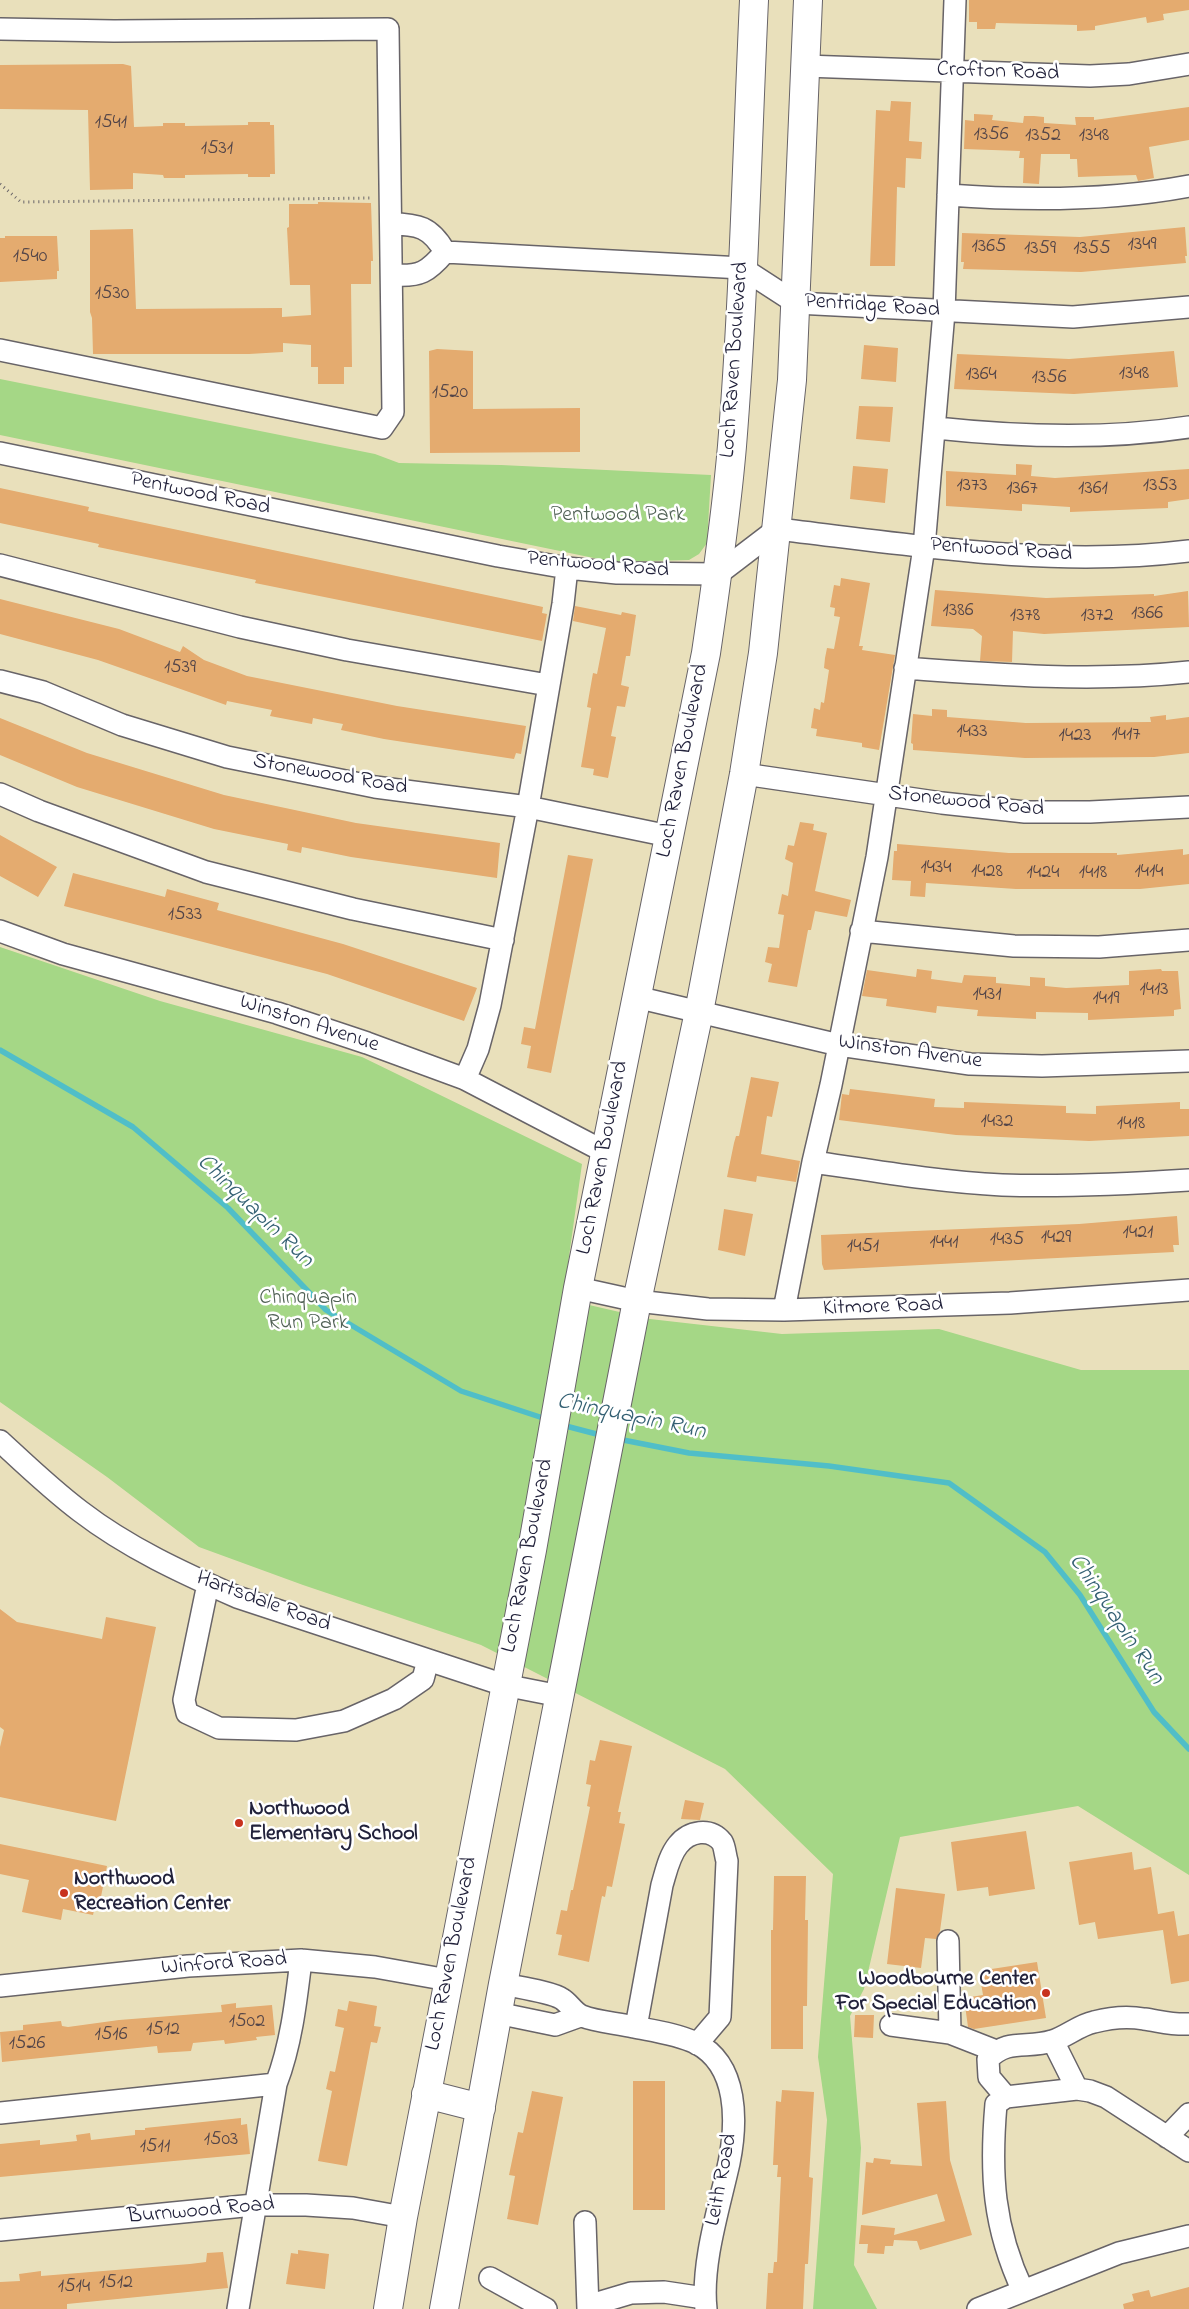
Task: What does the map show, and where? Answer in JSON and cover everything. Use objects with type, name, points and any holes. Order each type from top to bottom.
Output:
[{"type":"main road","name":"Loch Raven Boulevard","points":[[388,2309],[426,2094],[504,1685],[532,1550],[604,1152],[706,653],[718,574],[732,448],[754,0]]},
{"type":"main road","points":[[444,2309],[497,2013],[626,1366],[637,1301],[699,1012],[744,774],[763,653],[787,443],[796,303],[808,0]]},
{"type":"main road","points":[[426,2094],[481,2108]]},
{"type":"street","points":[[784,1310],[812,1162],[839,1045],[877,857],[924,547],[936,428],[944,312],[955,0]]},
{"type":"street","points":[[0,29],[114,31],[388,29],[394,412],[382,428],[0,350]]},
{"type":"street","name":"Crofton Road","points":[[805,66],[1090,76],[1129,74],[1189,64]]},
{"type":"street","points":[[948,195],[1054,200],[1120,196],[1189,186]]},
{"type":"street","points":[[391,224],[412,224],[429,230],[438,239],[445,252],[431,269],[418,274],[393,275]]},
{"type":"street","name":"Pentridge Road","points":[[445,252],[742,268],[796,303],[944,312],[1073,316],[1189,307]]},
{"type":"street","points":[[936,428],[1036,436],[1094,436],[1189,427]]},
{"type":"street","name":"Pentwood Road","points":[[0,453],[340,525],[567,568],[617,573],[718,574]]},
{"type":"street","points":[[718,574],[777,529]]},
{"type":"street","name":"Pentwood Road","points":[[777,529],[924,547],[1047,556],[1108,557],[1189,551]]},
{"type":"street","points":[[0,565],[240,627],[402,662],[548,685]]},
{"type":"street","points":[[465,1079],[478,1049],[490,1005],[528,807],[563,604],[567,568]]},
{"type":"street","points":[[905,668],[1002,675],[1105,677],[1189,672]]},
{"type":"street","name":"Stonewood Road","points":[[0,681],[43,692],[122,725],[227,757],[375,787],[528,807],[669,836]]},
{"type":"street","name":"Stonewood Road","points":[[744,774],[1025,812],[1090,812],[1189,807]]},
{"type":"street","points":[[0,794],[39,811],[206,872],[354,909],[502,940]]},
{"type":"street","name":"Winston Avenue","points":[[0,931],[63,954],[277,1013],[465,1079],[604,1152]]},
{"type":"street","points":[[861,931],[1014,946],[1099,947],[1189,940]]},
{"type":"street","name":"Winston Avenue","points":[[636,997],[839,1045],[970,1064],[1042,1066],[1189,1062]]},
{"type":"street","points":[[812,1162],[935,1179],[1002,1185],[1076,1185],[1189,1180]]},
{"type":"street","name":"Kitmore Road","points":[[578,1288],[637,1301],[708,1309],[784,1310],[1010,1303],[1189,1290]]},
{"type":"street","name":"Hartsdale Road","points":[[0,1441],[84,1514],[149,1554],[208,1584],[237,1597],[504,1685],[560,1696]]},
{"type":"street","points":[[208,1584],[184,1700],[187,1713],[219,1728],[296,1730],[344,1721],[394,1699],[423,1679],[428,1660]]},
{"type":"street","points":[[636,2027],[662,1885],[668,1865],[678,1845],[689,1835],[702,1832],[713,1835],[723,1844],[727,1861],[720,2017],[697,2044]]},
{"type":"street","points":[[948,1941],[950,2033]]},
{"type":"street","points":[[238,2309],[276,2084],[283,2066],[301,1960]]},
{"type":"street","name":"Winford Road","points":[[0,1986],[188,1966],[301,1960],[375,1967],[448,1980]]},
{"type":"street","points":[[497,2013],[555,2025],[580,2016],[561,1998],[503,1984]]},
{"type":"street","name":"Leith Road","points":[[580,2016],[678,2036],[697,2044],[710,2053],[722,2069],[730,2090],[734,2114],[733,2141],[712,2242],[705,2304],[664,2292],[631,2293],[594,2304],[589,2309]]},
{"type":"street","points":[[1006,2097],[989,2076],[988,2059],[996,2050],[1012,2045],[1053,2041],[1093,2022],[1119,2018],[1143,2018],[1160,2023],[1189,2024]]},
{"type":"street","points":[[891,2025],[950,2033],[996,2050]]},
{"type":"street","points":[[1053,2041],[1077,2089]]},
{"type":"street","points":[[0,2113],[276,2084]]},
{"type":"street","points":[[1023,2291],[1004,2247],[994,2201],[993,2138],[996,2104],[1006,2097],[1077,2089],[1106,2097],[1189,2151]]},
{"type":"street","points":[[1167,2137],[1189,2114]]},
{"type":"street","name":"Burnwood Road","points":[[0,2230],[254,2206],[306,2205],[353,2208],[403,2217]]},
{"type":"street","points":[[585,2222],[589,2309]]},
{"type":"street","points":[[978,2309],[1119,2253],[1189,2236]]},
{"type":"street","points":[[490,2278],[546,2309]]},
{"type":"path","points":[[0,184],[21,202],[391,198]]},
{"type":"green space","name":"Pentwood Park","points":[[0,379],[375,454],[399,463],[501,465],[711,475],[707,543],[699,554],[689,560],[613,562],[0,435]]},
{"type":"green space","name":"Chinquapin Run Park","points":[[0,947],[160,1001],[362,1057],[582,1164],[563,1299],[650,1319],[782,1334],[939,1329],[1081,1370],[1189,1370],[1189,1875],[1078,1806],[900,1837],[864,1989],[850,2016],[861,2148],[854,2265],[877,2309],[813,2309],[827,2120],[818,2057],[833,1874],[725,1769],[481,1645],[303,1585],[199,1547],[107,1477],[0,1402]]},
{"type":"building","points":[[969,0],[1189,0],[1189,10],[1163,14],[1164,20],[1147,23],[1146,17],[1095,26],[1095,30],[1077,31],[1077,25],[996,23],[995,29],[977,29],[977,22],[969,22]]},
{"type":"building","points":[[123,64],[131,66],[134,127],[163,126],[163,123],[185,123],[185,126],[248,125],[248,122],[270,122],[270,125],[274,125],[275,174],[270,174],[270,177],[248,177],[248,174],[185,175],[185,178],[164,178],[163,175],[133,173],[133,189],[90,190],[88,110],[0,109],[0,65]]},
{"type":"building","points":[[891,101],[911,102],[909,141],[922,142],[921,159],[906,158],[905,188],[897,187],[895,266],[870,266],[876,110],[890,111]]},
{"type":"building","points":[[1189,107],[1189,140],[1149,147],[1154,178],[1138,181],[1136,175],[1078,177],[1077,159],[1070,159],[1070,154],[1041,154],[1039,184],[1023,183],[1024,158],[1019,158],[1020,151],[964,149],[965,120],[974,121],[974,114],[993,115],[992,120],[1023,123],[1024,116],[1044,117],[1044,123],[1076,125],[1075,117],[1094,117],[1094,120]]},
{"type":"building","points":[[318,202],[371,203],[373,261],[371,261],[371,284],[351,284],[352,367],[344,367],[344,384],[318,384],[318,367],[311,367],[311,345],[283,343],[283,352],[249,354],[93,354],[92,318],[90,312],[90,230],[133,229],[136,309],[282,308],[282,317],[311,315],[310,285],[290,285],[287,228],[289,227],[289,204],[318,204]]},
{"type":"building","points":[[1185,227],[1186,263],[1081,272],[963,269],[964,262],[961,262],[962,233],[1080,237]]},
{"type":"building","points":[[5,236],[57,236],[59,271],[57,271],[57,279],[0,282],[0,238],[5,238]]},
{"type":"building","points":[[864,345],[898,348],[896,382],[861,379]]},
{"type":"building","points":[[437,349],[473,351],[473,409],[580,408],[580,452],[430,453],[429,351]]},
{"type":"building","points":[[1174,351],[1178,387],[1074,394],[954,389],[957,354],[1069,359]]},
{"type":"building","points":[[859,406],[893,407],[890,442],[856,439]]},
{"type":"building","points":[[1016,464],[1032,465],[1031,476],[1055,478],[1189,469],[1189,499],[1168,502],[1168,508],[1070,512],[1070,507],[1022,504],[1022,511],[946,506],[946,471],[1016,475]]},
{"type":"building","points":[[853,466],[888,469],[885,503],[850,499]]},
{"type":"building","points":[[0,488],[89,507],[88,511],[543,607],[542,613],[547,614],[542,641],[255,583],[256,580],[98,547],[99,544],[0,523]]},
{"type":"building","points":[[841,578],[870,583],[859,646],[863,646],[862,650],[895,655],[879,750],[862,747],[862,743],[816,736],[817,729],[811,728],[814,708],[820,710],[821,702],[824,703],[829,670],[824,668],[825,658],[827,648],[834,649],[840,617],[834,616],[835,608],[830,607],[834,585],[840,586]]},
{"type":"building","points":[[935,590],[1046,598],[1154,594],[1154,596],[1188,591],[1189,627],[1044,634],[1013,631],[1012,662],[980,661],[982,636],[973,629],[931,626]]},
{"type":"building","points":[[0,599],[119,629],[180,652],[183,646],[204,660],[247,676],[397,706],[526,726],[521,754],[516,753],[514,759],[384,739],[341,730],[343,724],[313,718],[312,724],[270,716],[272,710],[227,701],[226,705],[98,660],[0,634]]},
{"type":"building","points":[[575,606],[621,615],[622,612],[636,615],[630,656],[626,656],[621,685],[629,687],[625,707],[617,706],[611,736],[616,737],[608,778],[593,775],[594,769],[581,767],[591,708],[587,707],[593,673],[597,674],[606,628],[573,621]]},
{"type":"building","points":[[932,709],[947,710],[947,717],[1026,723],[1151,722],[1150,717],[1166,715],[1166,720],[1189,717],[1189,753],[1154,757],[1025,758],[913,750],[913,744],[911,743],[913,714],[932,716]]},
{"type":"building","points":[[0,718],[87,753],[224,795],[356,823],[500,843],[497,878],[351,857],[302,847],[301,853],[287,850],[288,844],[214,829],[77,787],[0,755]]},
{"type":"building","points":[[800,822],[814,824],[813,830],[827,833],[815,891],[851,900],[847,917],[815,911],[811,930],[808,930],[797,987],[768,982],[772,964],[765,962],[768,947],[779,948],[784,915],[778,914],[782,894],[788,896],[793,863],[785,859],[788,845],[794,846]]},
{"type":"building","points":[[0,835],[57,867],[38,897],[0,876]]},
{"type":"building","points":[[897,844],[1009,853],[1117,853],[1117,855],[1183,849],[1183,855],[1189,854],[1189,884],[1140,889],[1016,889],[926,883],[925,897],[910,896],[911,881],[892,880],[894,851],[897,851]]},
{"type":"building","points":[[568,855],[593,859],[551,1073],[527,1068],[531,1046],[521,1044],[524,1027],[535,1029]]},
{"type":"building","points":[[73,873],[165,897],[167,889],[219,903],[217,910],[343,944],[477,988],[464,1021],[327,974],[64,906]]},
{"type":"building","points":[[917,969],[932,971],[931,979],[962,983],[964,975],[996,977],[996,983],[1030,986],[1030,977],[1045,978],[1045,986],[1066,988],[1129,985],[1129,971],[1161,969],[1162,971],[1178,971],[1181,1009],[1174,1010],[1174,1016],[1088,1020],[1088,1013],[1036,1012],[1036,1019],[977,1016],[978,1010],[937,1006],[936,1013],[886,1006],[887,999],[862,996],[867,970],[916,977]]},
{"type":"building","points":[[751,1077],[779,1082],[772,1117],[767,1116],[761,1154],[800,1161],[796,1182],[757,1176],[756,1182],[727,1177],[736,1136],[739,1136]]},
{"type":"building","points":[[850,1089],[935,1099],[934,1107],[964,1108],[964,1102],[1066,1106],[1066,1113],[1096,1114],[1096,1106],[1180,1102],[1180,1109],[1189,1109],[1189,1136],[1089,1141],[956,1135],[839,1120],[842,1094],[849,1095]]},
{"type":"building","points":[[724,1209],[753,1214],[745,1256],[718,1250]]},
{"type":"building","points":[[1177,1216],[1179,1245],[1173,1245],[1174,1252],[824,1270],[822,1264],[821,1235],[1079,1224]]},
{"type":"building","points":[[0,1609],[17,1622],[102,1639],[106,1617],[156,1627],[116,1821],[0,1797],[0,1747],[4,1730],[0,1727]]},
{"type":"building","points":[[600,1740],[632,1746],[618,1812],[621,1812],[619,1823],[625,1824],[612,1887],[607,1886],[605,1897],[602,1896],[589,1962],[558,1955],[562,1935],[556,1934],[561,1910],[567,1911],[571,1890],[573,1890],[590,1807],[587,1806],[591,1785],[586,1784],[590,1760],[595,1761]]},
{"type":"building","points":[[685,1800],[704,1803],[700,1820],[681,1819]]},
{"type":"building","points":[[1026,1831],[1035,1889],[989,1896],[988,1887],[957,1891],[951,1842]]},
{"type":"building","name":"Northwood Recreation Center","points":[[0,1844],[107,1866],[99,1907],[95,1906],[93,1915],[63,1909],[61,1920],[22,1912],[29,1880],[0,1874]]},
{"type":"building","points":[[1132,1852],[1134,1870],[1151,1867],[1158,1914],[1174,1911],[1178,1936],[1189,1934],[1189,1981],[1171,1984],[1163,1930],[1098,1939],[1095,1922],[1079,1925],[1069,1862]]},
{"type":"building","points":[[774,1876],[806,1876],[805,1920],[808,1920],[807,2006],[803,2006],[803,2049],[771,2049],[771,1930],[773,1930]]},
{"type":"building","points":[[896,1888],[945,1894],[940,1931],[936,1939],[925,1938],[921,1968],[887,1964]]},
{"type":"building","points":[[1037,1962],[1046,2018],[974,2029],[968,2027],[964,1998],[983,1995],[980,1977],[985,1970]]},
{"type":"building","points":[[349,2001],[377,2006],[374,2026],[381,2027],[377,2043],[371,2042],[347,2166],[318,2161],[332,2091],[326,2089],[330,2071],[335,2072],[344,2028],[335,2026],[338,2009],[347,2011]]},
{"type":"building","points":[[236,2003],[236,2008],[272,2005],[275,2035],[256,2037],[257,2040],[225,2044],[224,2040],[193,2043],[191,2051],[158,2053],[157,2046],[2,2062],[0,2032],[23,2030],[23,2025],[61,2021],[62,2026],[68,2027],[119,2020],[222,2012],[221,2005]]},
{"type":"building","points":[[855,2015],[874,2015],[873,2038],[854,2037]]},
{"type":"building","points":[[633,2081],[665,2081],[665,2210],[633,2210]]},
{"type":"building","points":[[782,2090],[814,2092],[809,2177],[813,2178],[808,2264],[805,2264],[803,2309],[766,2309],[768,2273],[773,2273],[774,2262],[777,2262],[781,2177],[777,2177],[778,2165],[773,2165],[776,2101],[781,2102]]},
{"type":"building","points":[[532,2091],[563,2097],[538,2225],[507,2219],[515,2176],[509,2175],[518,2132],[523,2133]]},
{"type":"building","points":[[946,2101],[950,2160],[972,2235],[920,2250],[917,2241],[894,2240],[893,2246],[885,2246],[884,2254],[867,2253],[868,2244],[859,2244],[861,2225],[895,2228],[894,2235],[945,2221],[937,2194],[862,2215],[866,2162],[873,2163],[874,2158],[891,2160],[890,2164],[922,2166],[917,2103]]},
{"type":"building","points":[[241,2118],[241,2125],[247,2124],[250,2154],[0,2177],[0,2144],[40,2140],[40,2145],[77,2141],[76,2135],[90,2133],[91,2140],[135,2135],[135,2130],[145,2130],[145,2128]]},
{"type":"building","points":[[298,2250],[329,2254],[325,2289],[286,2284],[291,2253],[298,2254]]},
{"type":"building","points":[[223,2252],[228,2288],[67,2304],[67,2309],[0,2309],[0,2282],[20,2281],[19,2274],[41,2271],[41,2276],[190,2264],[206,2262],[207,2253]]},
{"type":"building","points":[[1189,2287],[1189,2309],[1124,2309],[1123,2304],[1134,2301],[1132,2294],[1149,2290],[1151,2297]]},
{"type":"waterway","name":"Chinquapin Run","points":[[0,1050],[133,1127],[228,1208],[326,1310],[461,1391],[549,1420]]},
{"type":"waterway","name":"Chinquapin Run","points":[[562,1425],[604,1436]]},
{"type":"waterway","name":"Chinquapin Run","points":[[618,1439],[689,1453],[829,1466],[949,1483],[1045,1552],[1080,1595],[1154,1712],[1189,1749]]},
{"type":"place","name":"Northwood Elementary School","points":[[239,1823]]},
{"type":"place","name":"Northwood Recreation Center","points":[[64,1893]]},
{"type":"place","name":"Woodbourne Center For Special Education","points":[[1046,1993]]}]
